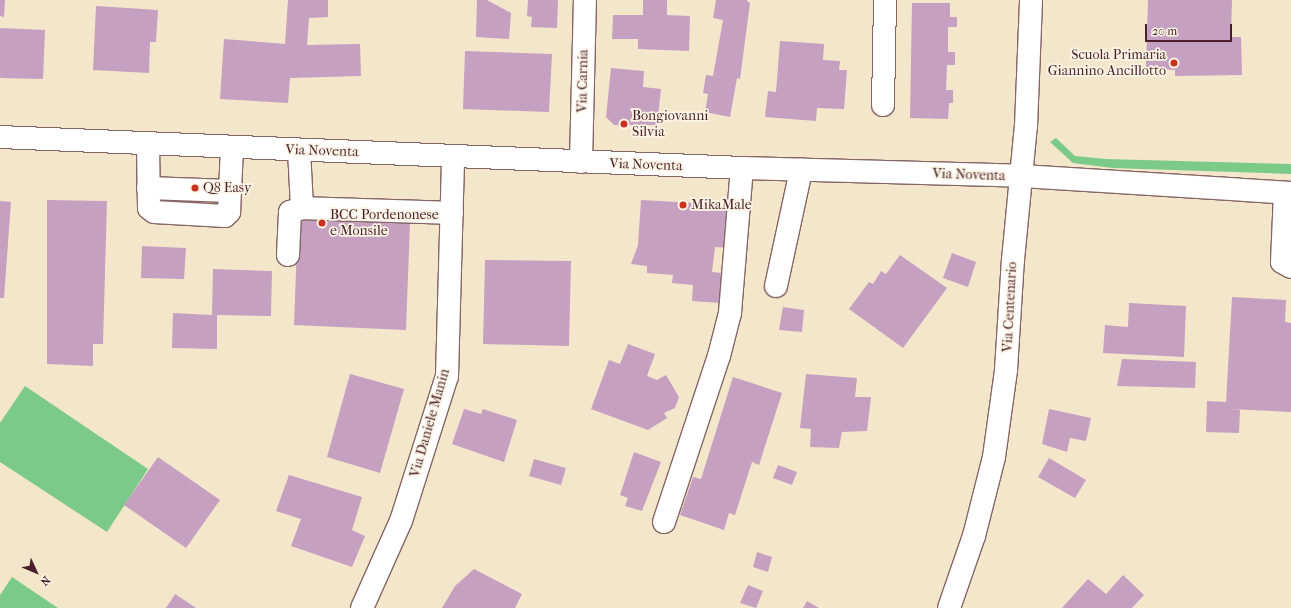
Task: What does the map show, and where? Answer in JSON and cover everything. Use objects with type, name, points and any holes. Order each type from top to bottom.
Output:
[{"type":"street","name":"Via Carnia","points":[[581,162],[585,0]]},
{"type":"street","points":[[883,105],[885,0]]},
{"type":"street","name":"Via Centenario","points":[[950,608],[974,536],[994,457],[1006,370],[1012,260],[1022,176],[1031,0]]},
{"type":"street","name":"Via Noventa","points":[[0,137],[581,162],[1022,176],[1288,193]]},
{"type":"street","points":[[148,144],[148,208],[154,212],[225,216],[229,212],[232,148]]},
{"type":"street","points":[[299,150],[302,208]]},
{"type":"street","name":"Via Daniele Manin","points":[[362,608],[400,521],[446,376],[453,156]]},
{"type":"street","points":[[664,522],[719,356],[730,313],[742,168]]},
{"type":"street","points":[[776,286],[801,170]]},
{"type":"street","points":[[1288,193],[1282,262],[1291,267]]},
{"type":"street","points":[[288,255],[290,212],[302,208],[452,213]]},
{"type":"green space","points":[[1056,138],[1075,156],[1106,159],[1291,164],[1291,174],[1113,168],[1073,163],[1050,142]]},
{"type":"green space","points":[[25,386],[148,469],[107,532],[0,462],[0,423]]},
{"type":"green space","points":[[12,577],[58,608],[0,608],[0,595]]},
{"type":"building","points":[[0,0],[5,0],[4,17],[0,16]]},
{"type":"building","points":[[288,0],[328,0],[328,17],[309,18],[307,45],[360,44],[361,76],[290,78],[288,103],[220,99],[224,39],[285,44]]},
{"type":"building","points":[[477,0],[487,0],[511,13],[509,39],[476,37]]},
{"type":"building","points":[[528,0],[558,0],[557,28],[531,27],[532,17],[527,16]]},
{"type":"building","points":[[643,0],[667,0],[667,15],[690,16],[689,51],[638,49],[638,39],[612,39],[613,15],[643,15]]},
{"type":"building","points":[[716,0],[746,0],[750,3],[740,79],[737,78],[730,117],[705,112],[708,94],[703,93],[706,75],[713,76],[723,20],[713,18]]},
{"type":"building","points":[[1148,0],[1232,0],[1231,37],[1241,37],[1242,75],[1175,76],[1175,70],[1146,68]]},
{"type":"building","points":[[912,3],[950,3],[950,17],[957,17],[957,27],[948,27],[948,52],[955,52],[955,65],[947,65],[946,90],[953,90],[953,103],[949,103],[948,119],[910,118]]},
{"type":"building","points":[[96,6],[158,10],[156,42],[150,42],[149,73],[93,70]]},
{"type":"building","points":[[0,28],[45,30],[43,79],[0,78]]},
{"type":"building","points":[[780,41],[824,44],[823,60],[840,61],[839,70],[847,70],[844,109],[817,108],[816,121],[765,117],[768,91],[776,92]]},
{"type":"building","points":[[465,51],[552,54],[549,112],[463,109]]},
{"type":"building","points":[[611,68],[644,71],[643,87],[661,89],[657,125],[614,125],[606,117]]},
{"type":"building","points":[[47,200],[107,201],[103,344],[93,344],[93,366],[47,364]]},
{"type":"building","points":[[641,200],[732,205],[729,248],[715,247],[712,272],[722,273],[720,303],[692,301],[693,285],[672,283],[673,275],[647,273],[647,266],[631,264],[638,245]]},
{"type":"building","points":[[0,201],[11,202],[4,298],[0,298]]},
{"type":"building","points":[[298,218],[410,222],[406,330],[294,325]]},
{"type":"building","points":[[142,246],[186,248],[184,279],[141,278]]},
{"type":"building","points":[[952,253],[976,262],[968,287],[943,278]]},
{"type":"building","points":[[900,255],[947,288],[903,348],[849,309],[869,282],[873,284],[881,271],[886,274]]},
{"type":"building","points":[[485,260],[571,261],[569,346],[483,344]]},
{"type":"building","points":[[213,269],[272,271],[271,316],[217,315],[217,349],[172,348],[173,313],[212,315]]},
{"type":"building","points":[[1232,297],[1286,300],[1285,322],[1291,323],[1291,412],[1229,409],[1240,410],[1239,433],[1206,432],[1207,401],[1226,402]]},
{"type":"building","points":[[1129,303],[1186,306],[1184,357],[1103,353],[1105,325],[1128,327]]},
{"type":"building","points":[[783,307],[804,310],[802,332],[779,330]]},
{"type":"building","points":[[628,344],[655,354],[647,376],[657,380],[666,375],[679,397],[675,408],[664,413],[667,418],[648,430],[591,409],[609,360],[620,364]]},
{"type":"building","points":[[1122,359],[1196,362],[1195,388],[1117,386]]},
{"type":"building","points":[[350,374],[404,389],[380,473],[327,457]]},
{"type":"building","points":[[806,374],[857,378],[855,397],[871,397],[867,431],[842,432],[839,448],[810,447],[811,429],[800,428]]},
{"type":"building","points":[[733,377],[782,393],[759,465],[752,462],[735,515],[729,513],[724,530],[680,515],[693,477],[701,479]]},
{"type":"building","points":[[464,409],[481,414],[483,409],[517,420],[504,462],[452,444]]},
{"type":"building","points":[[1049,409],[1091,418],[1086,441],[1070,438],[1067,452],[1042,444]]},
{"type":"building","points":[[634,452],[661,462],[642,511],[625,506],[628,498],[620,495]]},
{"type":"building","points":[[158,457],[220,500],[186,548],[124,505]]},
{"type":"building","points":[[1049,458],[1086,480],[1075,498],[1038,477]]},
{"type":"building","points":[[534,459],[566,468],[561,485],[529,476]]},
{"type":"building","points":[[778,465],[797,472],[792,485],[773,478]]},
{"type":"building","points":[[289,475],[362,497],[352,530],[365,536],[352,567],[291,546],[301,519],[276,511]]},
{"type":"building","points":[[757,552],[772,557],[768,572],[753,567]]},
{"type":"building","points":[[474,569],[522,594],[515,608],[442,608],[455,586]]},
{"type":"building","points":[[1123,575],[1144,595],[1132,608],[1062,608],[1088,579],[1106,594]]},
{"type":"building","points":[[748,585],[763,591],[756,608],[740,603]]},
{"type":"building","points":[[175,594],[196,608],[166,608]]},
{"type":"building","points":[[807,601],[819,608],[803,608]]},
{"type":"place","name":"Scuola Primaria Giannino Ancillotto","points":[[1174,63]]},
{"type":"place","name":"Bongiovanni Silvia","points":[[624,124]]},
{"type":"place","name":"Q8 Easy","points":[[195,188]]},
{"type":"place","name":"MikaMale","points":[[683,205]]},
{"type":"place","name":"BCC Pordenonese e Monsile","points":[[322,223]]}]
